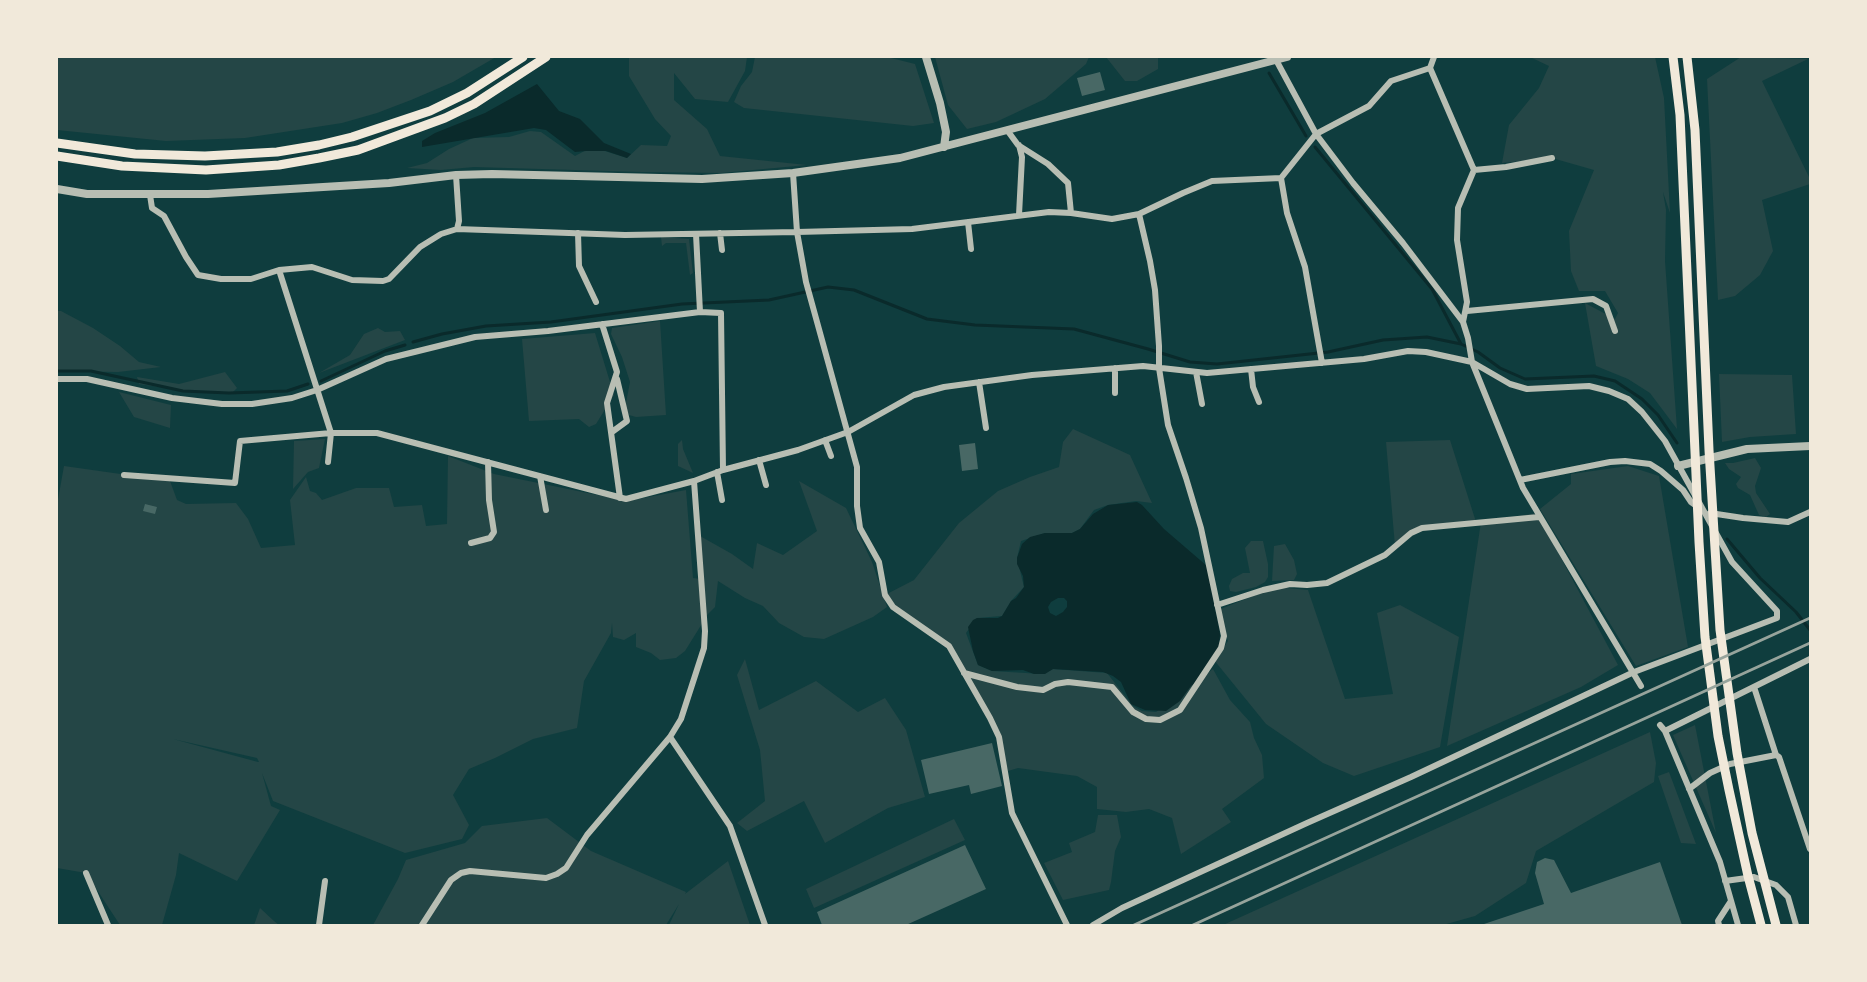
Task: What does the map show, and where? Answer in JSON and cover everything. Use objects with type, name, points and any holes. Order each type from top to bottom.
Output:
[{"type":"main road","points":[[57,143],[135,154],[205,156],[268,153],[319,145],[352,138],[430,111],[467,93],[523,57]]},
{"type":"main road","points":[[57,156],[122,166],[206,170],[279,165],[319,158],[358,150],[445,118],[474,104],[546,57]]},
{"type":"main road","points":[[1673,57],[1680,115],[1705,637],[1718,736],[1761,925]]},
{"type":"main road","points":[[1687,57],[1695,130],[1701,228],[1709,450],[1720,630],[1737,753],[1752,833],[1776,925]]},
{"type":"street","points":[[926,57],[946,132],[944,147]]},
{"type":"street","points":[[57,189],[87,194],[208,194],[389,183],[456,175],[702,179],[793,173],[900,158],[1276,58],[1287,57]]},
{"type":"street","points":[[1434,57],[1430,68],[1474,170],[1458,208],[1457,240],[1467,302],[1463,322]]},
{"type":"street","points":[[1276,58],[1316,134],[1463,322],[1471,359],[1520,480],[1539,517],[1641,686]]},
{"type":"street","points":[[1322,361],[1305,267],[1287,213],[1281,178],[1316,134],[1369,106],[1391,81],[1430,68]]},
{"type":"street","points":[[1006,130],[1018,145],[1048,164],[1068,183],[1071,213]]},
{"type":"street","points":[[1018,145],[1022,157],[1019,215]]},
{"type":"street","points":[[1474,170],[1506,167],[1552,158]]},
{"type":"street","points":[[793,173],[797,232],[806,282],[857,467],[857,506],[860,528],[879,562],[885,595],[893,607],[949,646],[999,737],[1012,813],[1066,925]]},
{"type":"street","points":[[456,175],[459,221],[457,229]]},
{"type":"street","points":[[150,195],[152,208],[164,216],[198,275],[220,279],[251,279],[279,270],[312,267],[352,280],[383,281],[389,279],[420,247],[441,234],[457,229],[625,235],[696,234],[912,229],[1049,212],[1112,219],[1139,214],[1212,181],[1281,178]]},
{"type":"street","points":[[964,673],[1017,687],[1043,690],[1068,682],[1112,687],[1134,712],[1146,719],[1160,720],[1180,710],[1221,648],[1224,636],[1200,528],[1168,425],[1159,368],[1160,346],[1152,270],[1139,214]]},
{"type":"street","points":[[968,222],[971,249]]},
{"type":"street","points":[[578,233],[579,266],[596,302]]},
{"type":"street","points":[[720,233],[722,250]]},
{"type":"street","points":[[696,234],[700,312]]},
{"type":"street","points":[[279,270],[330,433],[328,462]]},
{"type":"street","points":[[1467,311],[1593,299],[1606,306],[1615,331]]},
{"type":"street","points":[[57,379],[87,379],[172,398],[222,404],[262,403],[292,398],[317,390],[386,359],[475,337],[548,331],[700,312],[721,313],[720,471],[722,500]]},
{"type":"street","points":[[602,324],[617,372],[607,403],[620,498]]},
{"type":"street","points":[[124,475],[234,483],[240,441],[330,433],[377,433],[626,499],[640,497],[720,471],[798,450],[848,432],[914,395],[945,387],[1032,375],[1115,368],[1143,366],[1207,373],[1364,359],[1408,351],[1426,352],[1471,359],[1510,384],[1527,389],[1589,386],[1628,399],[1642,412],[1665,441],[1732,562],[1778,611],[1777,618],[1634,672],[1412,777],[1133,903],[1093,925]]},
{"type":"street","points":[[1115,368],[1115,393]]},
{"type":"street","points":[[1251,369],[1253,387],[1259,402]]},
{"type":"street","points":[[1196,372],[1202,404]]},
{"type":"street","points":[[612,432],[627,421],[616,376]]},
{"type":"street","points":[[979,382],[986,428]]},
{"type":"street","points":[[825,440],[831,456]]},
{"type":"street","points":[[1678,466],[1747,449],[1810,446]]},
{"type":"street","points":[[759,460],[765,485]]},
{"type":"street","points":[[1520,480],[1625,461],[1650,464],[1661,471],[1704,512],[1788,522],[1810,512]]},
{"type":"street","points":[[471,543],[490,538],[494,532],[489,500],[488,462]]},
{"type":"street","points":[[540,476],[546,510]]},
{"type":"street","points":[[422,925],[451,880],[461,873],[470,871],[546,878],[566,868],[587,835],[681,720],[704,648],[705,631],[694,481]]},
{"type":"street","points":[[1217,605],[1290,584],[1327,583],[1385,555],[1411,533],[1422,528],[1539,517]]},
{"type":"street","points":[[1665,732],[1810,659]]},
{"type":"street","points":[[1754,687],[1810,849]]},
{"type":"street","points":[[1660,725],[1720,862],[1737,925]]},
{"type":"street","points":[[670,736],[730,826],[765,925]]},
{"type":"street","points":[[1689,789],[1710,773],[1731,764],[1776,755]]},
{"type":"street","points":[[86,873],[108,925]]},
{"type":"street","points":[[1725,881],[1754,877],[1776,885],[1788,897],[1796,925]]},
{"type":"street","points":[[319,925],[325,881]]},
{"type":"street","points":[[1719,923],[1731,901]]},
{"type":"shaded area","points":[[57,57],[496,57],[453,82],[411,100],[342,123],[245,138],[166,141],[57,130]]},
{"type":"shaded area","points":[[629,57],[747,57],[745,71],[728,102],[695,99],[674,73],[674,100],[707,129],[720,156],[807,165],[721,173],[474,167],[441,170],[407,168],[427,163],[473,138],[509,137],[530,131],[541,132],[575,156],[592,147],[627,158],[641,145],[667,146],[671,136],[655,119],[629,76]]},
{"type":"shaded area","points":[[755,57],[887,57],[915,64],[934,123],[913,126],[744,108],[734,102],[741,86],[752,72]]},
{"type":"shaded area","points":[[935,57],[1089,57],[1086,64],[1045,99],[996,122],[967,129],[948,105]]},
{"type":"shaded area","points":[[1106,57],[1158,57],[1158,69],[1137,81],[1125,81]]},
{"type":"shaded area","points":[[1530,57],[1655,57],[1664,98],[1670,213],[1663,192],[1666,210],[1665,261],[1677,429],[1650,393],[1628,379],[1596,366],[1585,303],[1615,319],[1618,313],[1605,291],[1579,291],[1571,271],[1569,231],[1594,170],[1552,158],[1502,163],[1509,125],[1539,88],[1549,66]]},
{"type":"shaded area","points":[[1741,57],[1808,59],[1762,81],[1810,179],[1810,184],[1762,200],[1773,251],[1760,275],[1735,296],[1718,300],[1707,79]]},
{"type":"shaded area","points":[[537,84],[559,111],[580,119],[604,143],[631,154],[627,158],[606,151],[575,152],[546,130],[534,128],[422,147],[422,141],[435,133],[485,113]]},
{"type":"shaded area","points":[[661,237],[689,239],[693,273],[690,275],[686,243],[666,243],[662,246]]},
{"type":"shaded area","points":[[57,311],[93,328],[139,362],[161,367],[118,372],[57,371]]},
{"type":"shaded area","points":[[660,321],[666,415],[636,417],[629,415],[625,408],[630,382],[611,334],[612,328]]},
{"type":"shaded area","points":[[378,328],[385,332],[400,331],[405,340],[319,373],[350,355],[364,334]]},
{"type":"shaded area","points":[[595,333],[614,395],[596,424],[589,427],[579,419],[529,421],[522,339]]},
{"type":"shaded area","points":[[225,372],[237,388],[232,393],[193,392],[139,384],[137,377],[179,384]]},
{"type":"shaded area","points":[[1719,374],[1792,375],[1796,434],[1750,437],[1722,442]]},
{"type":"shaded area","points":[[119,392],[171,405],[170,428],[134,417]]},
{"type":"shaded area","points":[[1073,429],[1130,455],[1152,503],[1136,501],[1108,505],[1094,510],[1080,529],[1072,533],[1045,533],[1021,541],[1017,558],[1024,587],[1011,601],[1002,616],[977,618],[966,633],[978,665],[992,671],[1042,674],[1053,669],[1107,673],[1133,706],[1142,711],[1156,712],[1213,669],[1230,700],[1250,722],[1262,755],[1264,778],[1222,809],[1231,822],[1181,854],[1172,818],[1149,809],[1126,812],[1097,809],[1097,787],[1077,776],[1018,768],[1008,771],[1000,736],[951,646],[893,607],[885,595],[914,580],[959,523],[998,491],[1059,467],[1063,442]]},
{"type":"shaded area","points":[[325,439],[319,468],[308,472],[293,489],[294,441]]},
{"type":"shaded area","points":[[682,440],[683,449],[693,473],[678,466],[678,444]]},
{"type":"shaded area","points":[[1450,440],[1476,522],[1422,528],[1395,546],[1386,442]]},
{"type":"shaded area","points":[[448,456],[494,474],[627,501],[686,490],[693,578],[701,579],[700,536],[753,569],[757,543],[783,555],[817,531],[799,481],[846,508],[872,562],[887,607],[873,617],[824,639],[804,637],[779,623],[763,606],[718,581],[715,607],[708,614],[685,651],[676,658],[660,660],[651,653],[636,647],[636,633],[624,640],[613,637],[612,623],[611,633],[584,681],[577,728],[533,739],[469,769],[453,795],[469,825],[462,839],[405,853],[273,801],[262,773],[271,806],[280,810],[237,881],[179,853],[176,875],[162,925],[120,925],[86,873],[57,868],[57,505],[64,466],[170,481],[177,500],[186,504],[236,503],[248,519],[261,548],[295,545],[290,500],[306,477],[310,491],[316,493],[322,500],[356,488],[389,488],[394,507],[422,505],[426,526],[447,524]],"holes":[[[173,739],[257,758],[259,762]]]},
{"type":"shaded area","points":[[1755,458],[1761,468],[1755,486],[1756,493],[1770,514],[1766,517],[1759,515],[1750,495],[1738,488],[1736,484],[1741,477],[1729,469],[1725,463]]},
{"type":"shaded area","points":[[1628,466],[1659,476],[1688,647],[1636,666],[1540,509],[1571,484],[1571,474]]},
{"type":"shaded area","points":[[1137,502],[1142,505],[1164,529],[1207,566],[1220,634],[1219,649],[1203,676],[1191,686],[1180,701],[1166,711],[1145,710],[1131,704],[1121,682],[1103,672],[1053,669],[1045,674],[1034,674],[1023,670],[992,671],[978,665],[973,651],[968,627],[973,620],[1002,616],[1011,601],[1024,587],[1023,576],[1017,564],[1022,544],[1030,537],[1045,533],[1072,533],[1080,529],[1093,514],[1108,505]],"holes":[[[1064,598],[1067,601],[1067,607],[1063,612],[1056,616],[1050,613],[1048,607],[1051,602]]]},
{"type":"shaded area","points":[[1537,513],[1618,665],[1581,687],[1447,746],[1481,522]]},
{"type":"shaded area","points":[[1251,541],[1263,541],[1268,577],[1265,582],[1256,587],[1236,592],[1230,591],[1229,586],[1232,579],[1243,573],[1250,573],[1245,548]]},
{"type":"shaded area","points":[[1285,544],[1294,560],[1297,574],[1294,580],[1272,581],[1274,546]]},
{"type":"shaded area","points":[[1276,587],[1308,590],[1345,699],[1393,694],[1377,613],[1400,605],[1459,637],[1440,747],[1354,776],[1323,763],[1266,724],[1214,660],[1228,641],[1218,610]]},
{"type":"shaded area","points":[[745,659],[759,710],[816,681],[858,712],[885,698],[906,730],[925,797],[888,808],[825,843],[804,801],[747,831],[737,823],[765,801],[760,750],[737,675]]},
{"type":"shaded area","points":[[1695,725],[1716,833],[1673,735]]},
{"type":"shaded area","points":[[1650,732],[1656,763],[1654,782],[1536,851],[1526,883],[1475,916],[1443,925],[1223,925]]},
{"type":"shaded area","points":[[1669,772],[1696,844],[1681,843],[1658,776]]},
{"type":"shaded area","points":[[1098,815],[1117,815],[1121,837],[1115,851],[1109,890],[1063,900],[1044,863],[1072,852],[1069,843],[1095,832]]},
{"type":"shaded area","points":[[547,818],[591,851],[686,892],[685,894],[728,861],[750,925],[669,925],[679,904],[666,925],[373,925],[406,860],[465,843],[482,826]]},
{"type":"shaded area","points":[[954,819],[965,840],[814,908],[806,889]]},
{"type":"shaded area","points":[[260,908],[274,921],[279,925],[254,925]]},
{"type":"building","points":[[1100,72],[1105,90],[1082,96],[1077,78]]},
{"type":"building","points":[[975,443],[978,469],[962,471],[959,445]]},
{"type":"building","points":[[145,504],[157,507],[155,514],[143,511]]},
{"type":"building","points":[[992,743],[1002,786],[971,794],[969,785],[929,794],[921,760]]},
{"type":"building","points":[[965,845],[986,889],[906,925],[822,925],[817,912]]},
{"type":"building","points":[[1545,858],[1554,860],[1571,893],[1660,862],[1682,925],[1481,925],[1544,904],[1535,873],[1537,862]]},
{"type":"waterway","points":[[1269,73],[1306,136]]},
{"type":"waterway","points":[[1315,147],[1432,289],[1461,344]]},
{"type":"waterway","points":[[413,342],[486,326],[551,322],[682,304],[769,300],[828,287],[854,290],[927,319],[975,325],[1074,329],[1190,362],[1217,364],[1328,352],[1383,340],[1427,337],[1461,344],[1478,352],[1500,368],[1525,379],[1594,376],[1615,381],[1642,399],[1658,415],[1677,443]]},
{"type":"waterway","points":[[321,381],[385,351],[405,345]]},
{"type":"waterway","points":[[57,371],[91,371],[183,391],[229,393],[287,391],[308,384]]},
{"type":"waterway","points":[[1727,539],[1760,578],[1796,612],[1810,630]]},
{"type":"railway","points":[[1134,925],[1810,618]]},
{"type":"railway","points":[[1193,925],[1810,643]]}]
